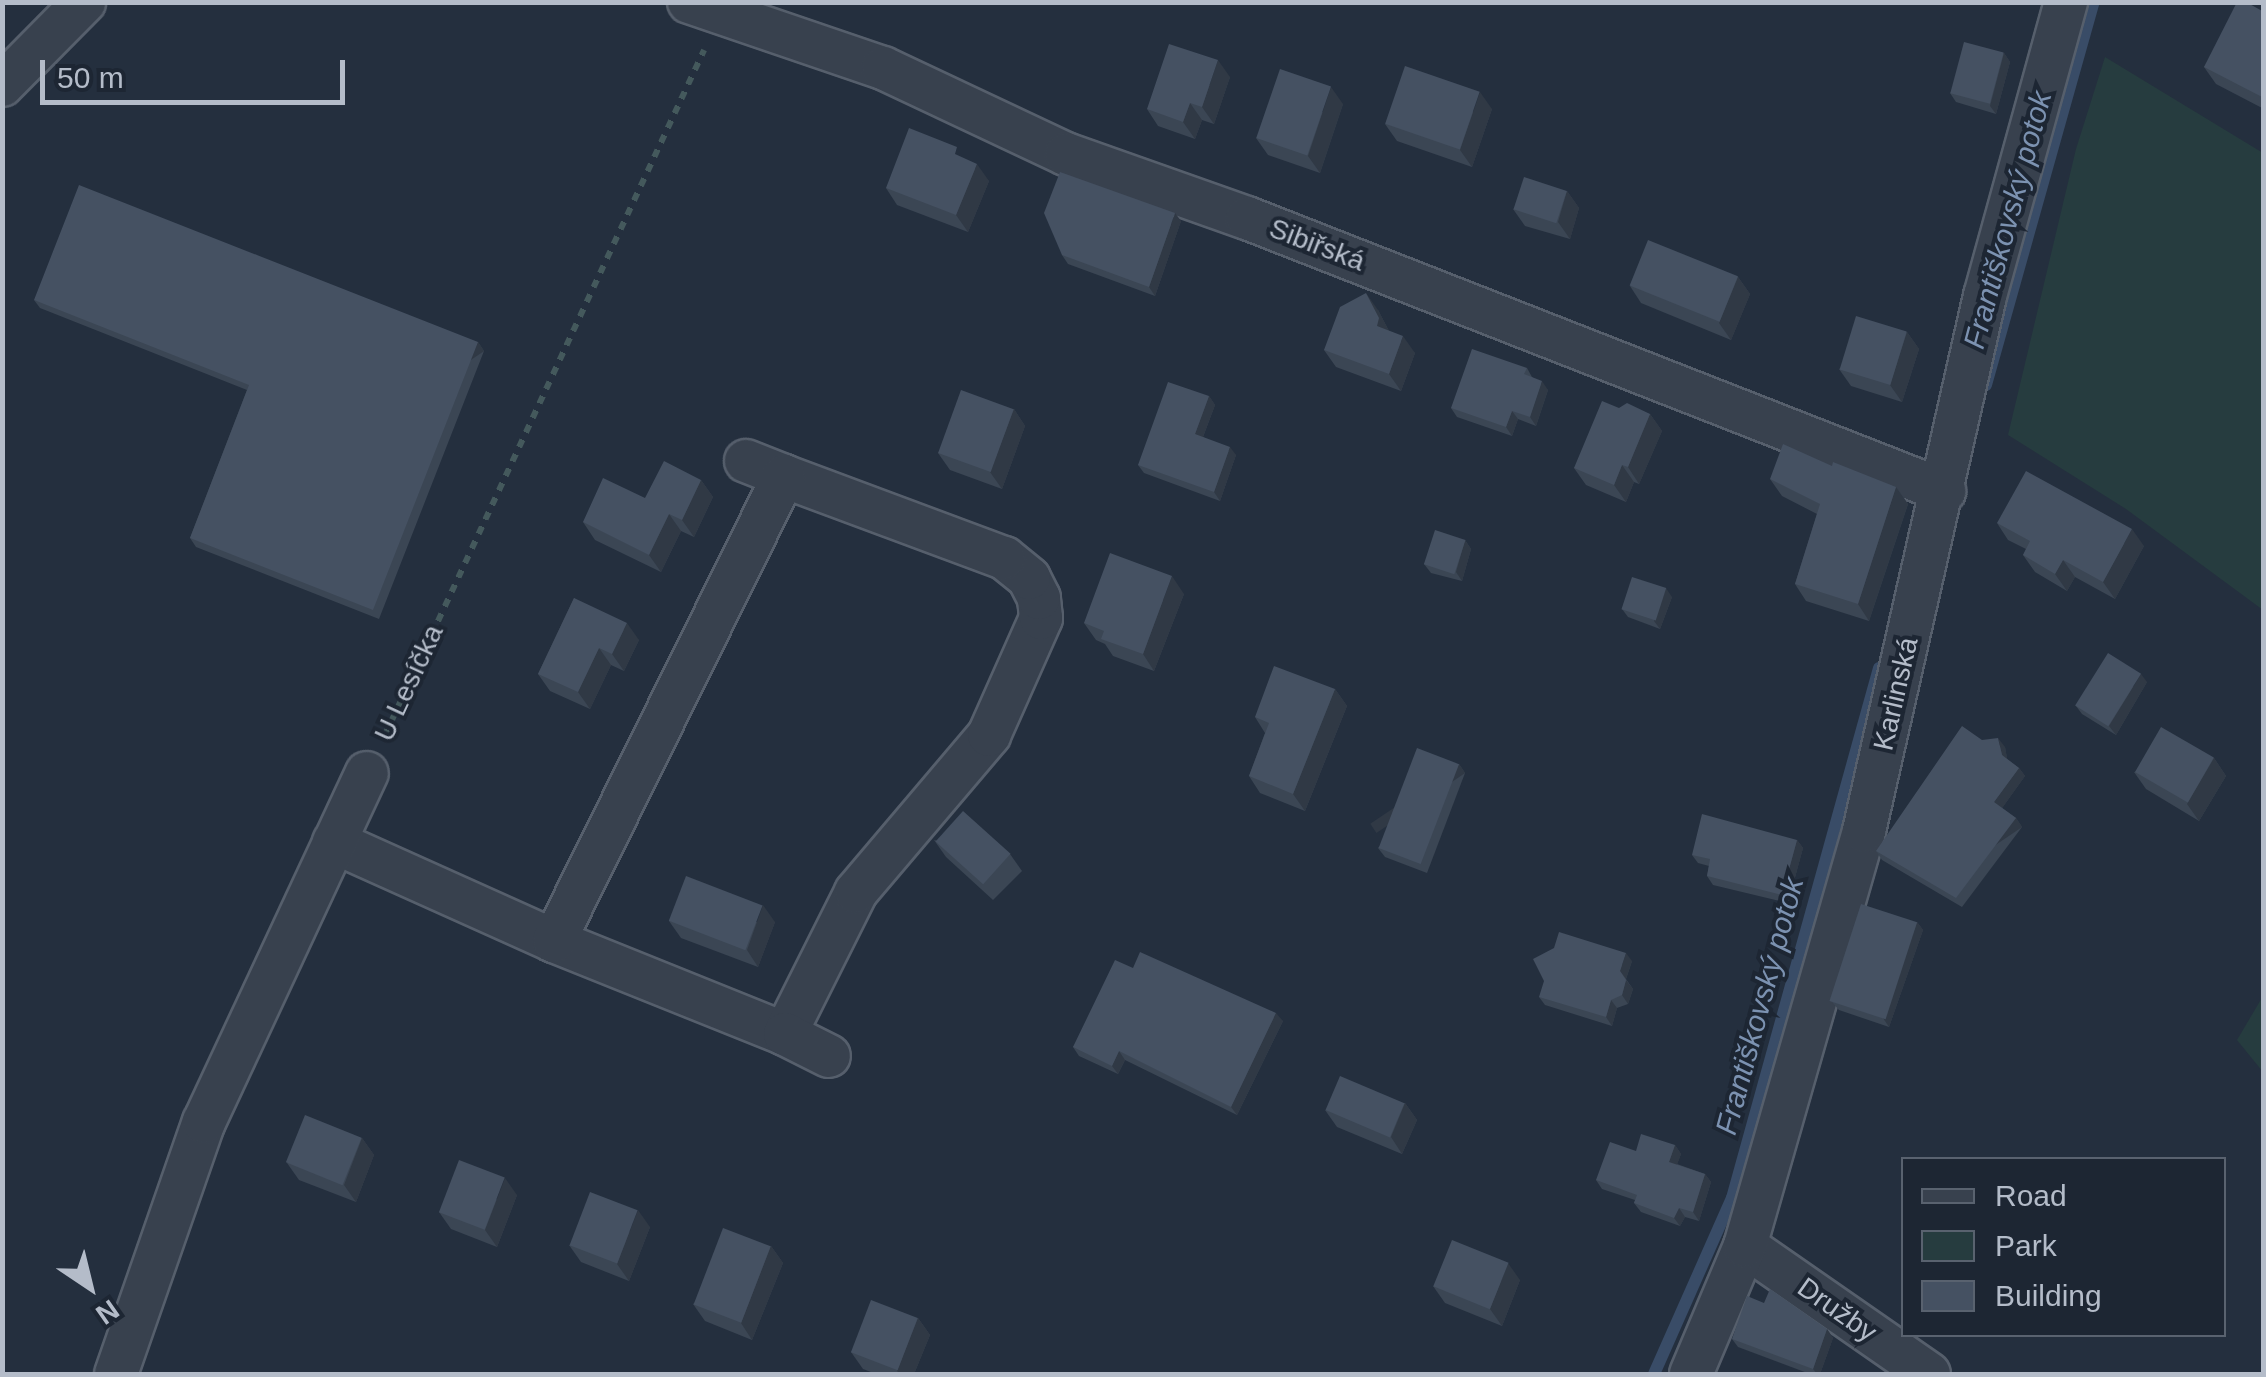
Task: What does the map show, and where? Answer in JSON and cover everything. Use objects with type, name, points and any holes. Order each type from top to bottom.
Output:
[{"type":"street","points":[[2,85],[84,2]]},
{"type":"street","name":"Karlinská","points":[[1691,1374],[1745,1246],[1864,831],[1944,491],[1985,296],[2066,2]]},
{"type":"street","name":"Sibiřská","points":[[712,6],[883,68],[1066,154],[1247,218],[1944,491]]},
{"type":"street","points":[[554,941],[765,468],[1004,558],[1029,578],[1039,598],[1042,618],[990,734],[856,892],[784,1034]]},
{"type":"street","name":"U Lesíčka","points":[[116,1374],[204,1122],[367,774]]},
{"type":"street","points":[[334,842],[554,941],[829,1056]]},
{"type":"street","name":"Družby","points":[[1745,1246],[1930,1374]]},
{"type":"path","name":"U Lesíčka","points":[[367,774],[712,6]]},
{"type":"green space","points":[[2105,57],[2263,153],[2263,610],[2126,509],[2008,435],[2076,149]]},
{"type":"green space","points":[[2263,996],[2263,1072],[2237,1040]]},
{"type":"building","points":[[2237,2],[2246,2],[2264,12],[2264,98],[2204,67]]},
{"type":"building","points":[[1964,42],[2004,53],[1990,104],[1950,93]]},
{"type":"building","points":[[1169,44],[1218,60],[1202,107],[1190,103],[1183,122],[1147,109]]},
{"type":"building","points":[[1405,66],[1480,92],[1460,149],[1385,124]]},
{"type":"building","points":[[1280,69],[1331,87],[1307,156],[1256,138]]},
{"type":"building","points":[[909,128],[957,147],[955,154],[977,164],[956,215],[886,188]]},
{"type":"building","points":[[1060,172],[1175,213],[1149,287],[1062,255],[1044,213]]},
{"type":"building","points":[[1524,177],[1567,191],[1556,223],[1513,209]]},
{"type":"building","points":[[79,185],[478,342],[373,610],[190,538],[249,385],[34,300]]},
{"type":"building","points":[[1648,240],[1738,276],[1720,322],[1630,285]]},
{"type":"building","points":[[1366,293],[1379,318],[1377,326],[1403,336],[1389,374],[1324,350],[1340,307]]},
{"type":"building","points":[[1856,316],[1907,331],[1890,385],[1840,370]]},
{"type":"building","points":[[1472,349],[1527,368],[1524,374],[1542,381],[1530,417],[1512,411],[1506,427],[1451,408]]},
{"type":"building","points":[[1168,382],[1209,396],[1195,434],[1230,447],[1214,492],[1138,465]]},
{"type":"building","points":[[961,390],[1014,409],[991,472],[938,453]]},
{"type":"building","points":[[1602,401],[1619,408],[1627,403],[1650,414],[1628,467],[1622,465],[1614,485],[1574,468]]},
{"type":"building","points":[[1783,444],[1832,466],[1833,462],[1896,487],[1858,604],[1795,584],[1820,504],[1770,479]]},
{"type":"building","points":[[664,461],[701,480],[682,520],[669,514],[649,555],[583,522],[603,478],[645,498]]},
{"type":"building","points":[[2026,471],[2132,529],[2103,582],[2063,560],[2055,574],[2023,555],[2030,541],[1997,523]]},
{"type":"building","points":[[1435,530],[1465,540],[1454,574],[1424,564]]},
{"type":"building","points":[[1110,553],[1172,576],[1143,654],[1101,639],[1104,631],[1084,623]]},
{"type":"building","points":[[1632,577],[1666,588],[1656,620],[1621,609]]},
{"type":"building","points":[[574,598],[627,623],[612,654],[599,648],[578,692],[538,674]]},
{"type":"building","points":[[2108,653],[2141,674],[2108,726],[2075,706]]},
{"type":"building","points":[[1274,666],[1335,689],[1293,794],[1249,776],[1269,723],[1255,717]]},
{"type":"building","points":[[1962,726],[1982,740],[1998,738],[2002,755],[2019,768],[1994,802],[2016,818],[1956,898],[1876,851]]},
{"type":"building","points":[[2161,727],[2214,758],[2188,803],[2135,772]]},
{"type":"building","points":[[1417,748],[1459,764],[1421,864],[1379,848]]},
{"type":"building","points":[[963,811],[1011,854],[983,884],[936,841]]},
{"type":"building","points":[[1702,814],[1797,840],[1782,895],[1707,876],[1710,859],[1692,855]]},
{"type":"building","points":[[686,876],[763,905],[745,950],[669,921]]},
{"type":"building","points":[[1861,904],[1917,922],[1886,1019],[1829,1001]]},
{"type":"building","points":[[1559,932],[1626,953],[1620,971],[1626,980],[1622,995],[1611,1000],[1606,1017],[1539,997],[1544,981],[1533,959],[1554,948]]},
{"type":"building","points":[[1140,952],[1276,1013],[1231,1107],[1119,1051],[1112,1066],[1073,1047],[1115,960],[1133,968]]},
{"type":"building","points":[[1340,1076],[1404,1103],[1390,1137],[1326,1110]]},
{"type":"building","points":[[305,1115],[362,1138],[342,1185],[286,1162]]},
{"type":"building","points":[[1641,1134],[1675,1145],[1669,1162],[1705,1174],[1693,1212],[1679,1208],[1674,1218],[1634,1203],[1637,1195],[1596,1180],[1610,1142],[1636,1151]]},
{"type":"building","points":[[459,1160],[505,1178],[485,1230],[439,1212]]},
{"type":"building","points":[[590,1192],[638,1210],[617,1263],[570,1245]]},
{"type":"building","points":[[723,1228],[771,1246],[741,1323],[694,1305]]},
{"type":"building","points":[[1452,1240],[1509,1263],[1490,1309],[1433,1286]]},
{"type":"building","points":[[1770,1289],[1827,1329],[1813,1369],[1732,1339],[1747,1296],[1764,1303]]},
{"type":"building","points":[[871,1300],[918,1318],[898,1370],[851,1352]]},
{"type":"waterway","name":"Františkovský potok","points":[[1986,385],[2094,2]]},
{"type":"waterway","name":"Františkovský potok","points":[[1654,1374],[1732,1198],[1879,668]]}]
